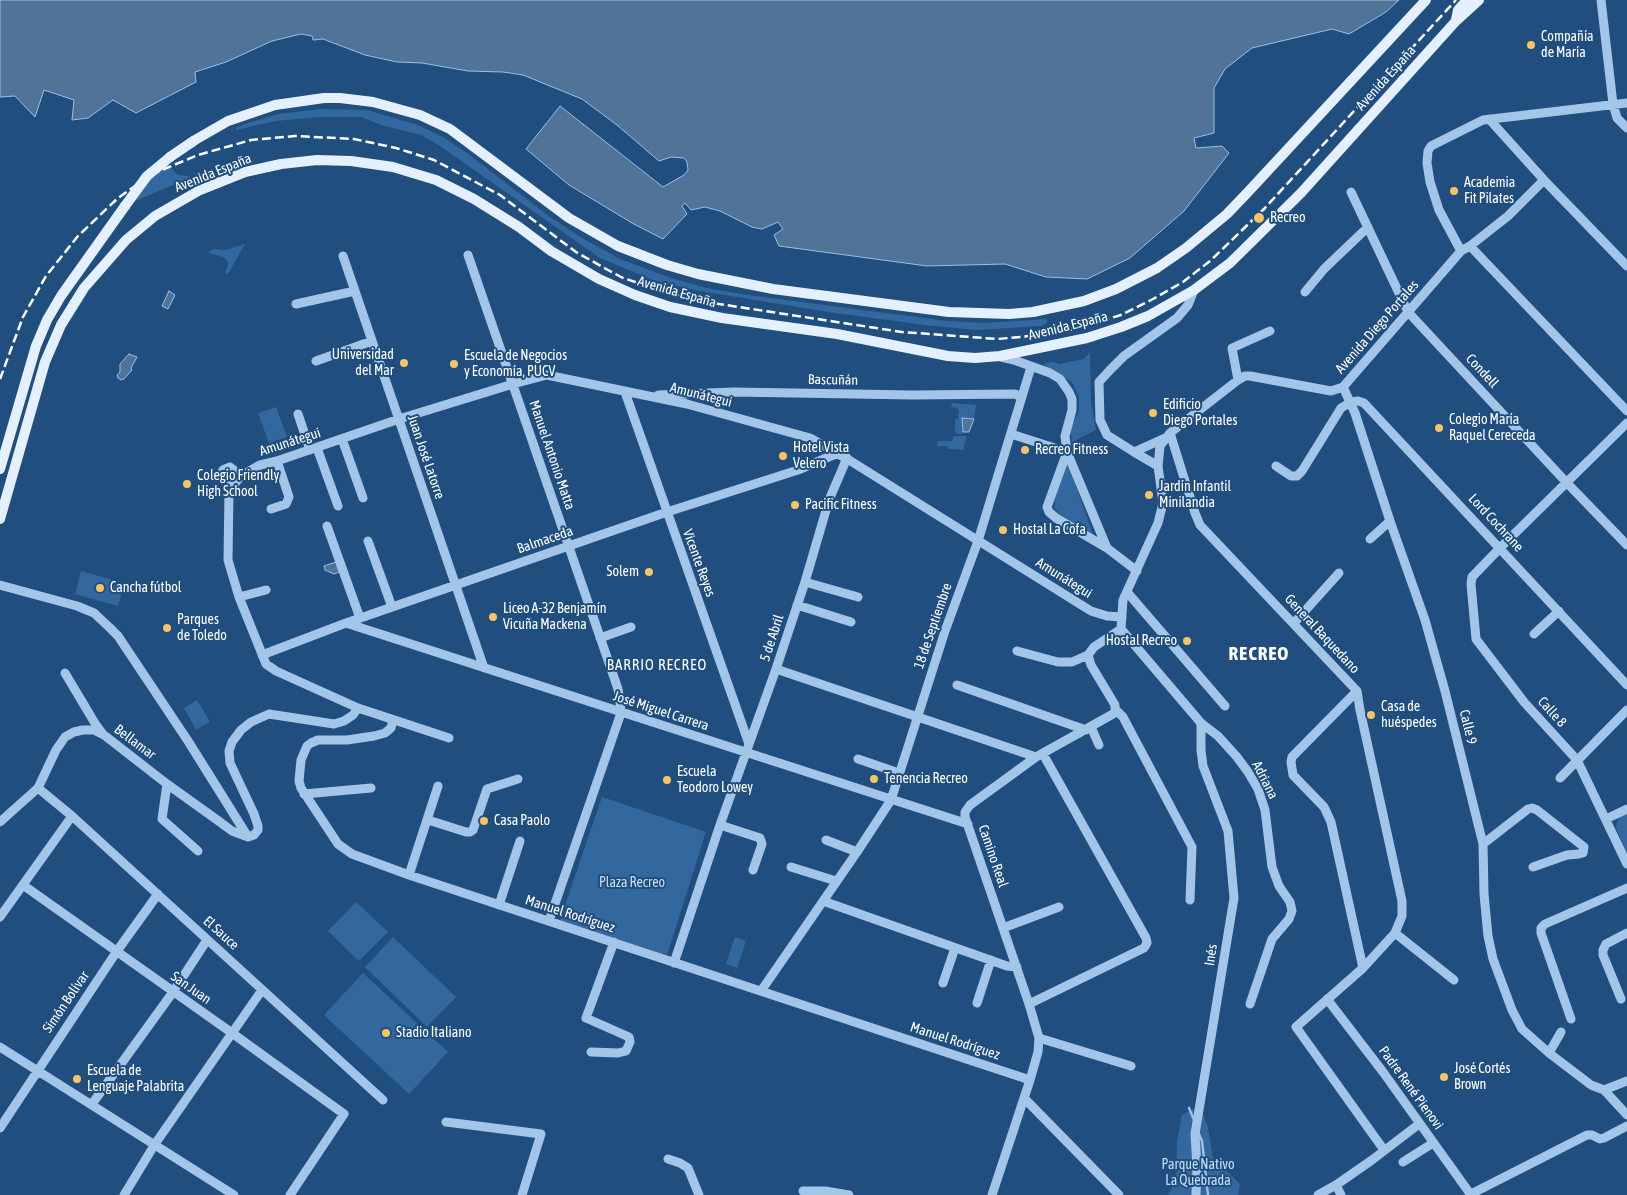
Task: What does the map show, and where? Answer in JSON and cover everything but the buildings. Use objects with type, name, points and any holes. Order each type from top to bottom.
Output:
[{"type":"main road","name":"Avenida España","points":[[0,470],[32,359],[47,320],[61,296],[139,186],[156,168],[195,140],[228,121],[274,105],[340,98],[389,105],[420,115],[450,129],[569,218],[618,246],[667,265],[698,274],[773,289],[949,312],[1021,314],[1067,306],[1100,295],[1157,268],[1186,248],[1226,214],[1248,192],[1426,0]]},
{"type":"main road","name":"Avenida España","points":[[1456,21],[1458,10],[1467,0]]},
{"type":"main road","name":"Avenida España","points":[[0,519],[45,362],[61,325],[84,288],[126,240],[148,222],[171,205],[228,178],[281,164],[317,160],[351,160],[393,167],[436,180],[474,199],[519,227],[551,251],[599,279],[635,295],[670,307],[722,318],[837,334],[948,356],[975,358],[1000,356],[1087,338],[1121,327],[1148,316],[1194,290],[1230,263],[1301,192],[1456,21],[1479,0]]},
{"type":"street","points":[[1601,0],[1613,104],[1618,118],[1627,128]]},
{"type":"street","points":[[1461,251],[1448,228],[1430,182],[1427,163],[1428,151],[1431,146],[1474,124],[1489,119],[1627,103]]},
{"type":"street","points":[[1489,119],[1544,180],[1627,266]]},
{"type":"street","name":"Avenida Diego Portales","points":[[1238,380],[1250,376],[1331,391],[1344,388],[1461,251],[1508,216],[1544,180]]},
{"type":"street","name":"Condell","points":[[1351,192],[1408,312],[1566,483],[1627,545]]},
{"type":"street","points":[[1305,292],[1324,269],[1368,227]]},
{"type":"street","points":[[1470,246],[1627,411]]},
{"type":"street","name":"Manuel Antonio Matta","points":[[468,254],[618,689],[621,713],[549,921]]},
{"type":"street","name":"Juan José Latorre","points":[[343,256],[484,668]]},
{"type":"street","points":[[296,304],[355,290]]},
{"type":"street","points":[[1158,466],[1106,435],[1100,420],[1099,382],[1124,356],[1177,318],[1188,305],[1194,290]]},
{"type":"street","points":[[1017,651],[1058,662],[1072,662],[1088,655],[1094,647],[1121,629],[1122,608],[1127,592],[1158,523],[1163,503],[1158,466],[1160,446],[1168,436],[1238,380],[1232,348],[1270,331]]},
{"type":"street","points":[[316,361],[372,341]]},
{"type":"street","points":[[1000,356],[1042,369],[1060,379],[1069,392],[1072,405],[1065,436],[1067,452],[1107,548]]},
{"type":"street","name":"18 de Septiembre","points":[[761,991],[891,800],[948,622],[978,541],[1032,367]]},
{"type":"street","name":"Amunátegui","points":[[229,491],[241,476],[260,465],[342,440],[399,419],[513,384],[547,376],[687,404],[810,438],[1091,611],[1107,616],[1122,617]]},
{"type":"street","points":[[1276,466],[1291,476],[1297,476],[1302,471],[1341,408],[1351,402],[1344,388]]},
{"type":"street","name":"Vicente Reyes","points":[[625,392],[749,744]]},
{"type":"street","name":"Bascuñán","points":[[642,395],[734,392],[912,395],[1015,394],[1022,397]]},
{"type":"street","name":"Calle 9","points":[[1351,402],[1428,629],[1445,691],[1483,844],[1484,894],[1488,936],[1493,959],[1512,1010],[1522,1029],[1549,1053],[1591,1085],[1604,1090],[1627,1115]]},
{"type":"street","name":"Lord Cochrane","points":[[1351,402],[1364,402],[1627,685]]},
{"type":"street","points":[[298,414],[338,506]]},
{"type":"street","points":[[1500,548],[1627,424]]},
{"type":"street","points":[[1011,434],[1067,452]]},
{"type":"street","points":[[1134,452],[1168,436]]},
{"type":"street","name":"General Baquedano","points":[[1168,436],[1200,525],[1358,691],[1360,710],[1402,901],[1401,922],[1395,933]]},
{"type":"street","points":[[342,440],[363,498]]},
{"type":"street","points":[[1067,452],[1048,507],[1049,512],[1107,548],[1137,570]]},
{"type":"street","name":"Balmaceda","points":[[262,655],[346,622],[667,512],[842,456]]},
{"type":"street","name":"5 de Abril","points":[[674,962],[805,582],[842,456]]},
{"type":"street","points":[[271,509],[286,504],[289,497],[277,461]]},
{"type":"street","points":[[241,476],[230,467],[223,470],[222,473],[229,491],[228,560],[266,664],[276,671],[358,708],[449,738]]},
{"type":"street","points":[[1370,539],[1390,521]]},
{"type":"street","points":[[327,526],[360,618]]},
{"type":"street","points":[[368,540],[392,607]]},
{"type":"street","name":"Calle 8","points":[[1500,548],[1472,577],[1476,638],[1524,702],[1577,760],[1627,864]]},
{"type":"street","points":[[1294,623],[1339,573]]},
{"type":"street","points":[[805,582],[858,597]]},
{"type":"street","points":[[0,585],[77,606],[94,613],[109,626],[126,648],[188,741],[248,837],[254,835],[258,830],[258,826],[230,763],[229,751],[232,742],[241,730],[251,722],[269,714],[334,724],[344,721],[358,708]]},
{"type":"street","points":[[240,597],[266,590]]},
{"type":"street","points":[[1127,592],[1225,706]]},
{"type":"street","points":[[797,605],[851,622]]},
{"type":"street","points":[[1534,634],[1559,612]]},
{"type":"street","name":"José Miguel Carrera","points":[[346,622],[746,754],[968,824]]},
{"type":"street","points":[[600,638],[631,627]]},
{"type":"street","name":"Adriana","points":[[1121,629],[1201,723],[1218,736],[1236,756],[1258,790],[1265,810],[1272,867],[1279,886],[1290,902],[1292,911],[1289,919],[1272,939],[1250,1004]]},
{"type":"street","points":[[1088,655],[1091,665],[1115,705],[1115,709],[1123,717],[1192,846],[1190,900]]},
{"type":"street","points":[[776,669],[1039,756],[1146,938],[1147,943],[1144,948],[1029,1004]]},
{"type":"street","points":[[65,673],[104,735]]},
{"type":"street","points":[[957,685],[1088,728],[1099,745]]},
{"type":"street","points":[[1358,691],[1292,757],[1291,768],[1296,780],[1324,807],[1332,822],[1363,968]]},
{"type":"street","name":"Camino Real","points":[[992,1195],[1030,1080],[1038,1052],[1039,1038],[1004,928],[965,817],[967,808],[1039,756],[1113,714],[1115,709]]},
{"type":"street","points":[[1560,778],[1627,710]]},
{"type":"street","name":"Manuel Rodríguez","points":[[393,720],[391,728],[385,733],[374,736],[348,740],[318,740],[307,746],[300,760],[299,781],[304,794],[342,849],[409,875],[1030,1080]]},
{"type":"street","name":"Inés","points":[[1196,1195],[1195,1134],[1234,898],[1228,831],[1204,766],[1201,750],[1201,723]]},
{"type":"street","name":"Bellamar","points":[[0,822],[38,788],[56,750],[65,737],[82,730],[94,730],[104,735],[166,784],[232,832],[248,837]]},
{"type":"street","points":[[858,759],[899,773]]},
{"type":"street","points":[[428,820],[470,832],[473,830],[487,789],[518,778]]},
{"type":"street","points":[[166,784],[162,819],[198,851]]},
{"type":"street","points":[[409,875],[438,786]]},
{"type":"street","name":"El Sauce","points":[[38,788],[72,816],[383,1100]]},
{"type":"street","points":[[304,794],[371,788]]},
{"type":"street","points":[[1483,844],[1528,809],[1532,808],[1584,847],[1583,852],[1580,854],[1567,855],[1533,867]]},
{"type":"street","points":[[1606,819],[1627,809]]},
{"type":"street","points":[[0,917],[72,816]]},
{"type":"street","points":[[720,825],[760,838],[762,844],[753,870]]},
{"type":"street","points":[[826,840],[857,852]]},
{"type":"street","points":[[499,905],[520,841]]},
{"type":"street","points":[[791,867],[836,881]]},
{"type":"street","name":"San Juan","points":[[23,885],[344,1114],[290,1195]]},
{"type":"street","points":[[1571,1019],[1541,933],[1541,928],[1545,924],[1627,888]]},
{"type":"street","name":"Simón Bolívar","points":[[0,1128],[117,951],[158,894]]},
{"type":"street","points":[[823,901],[1007,966],[1016,967]]},
{"type":"street","points":[[1004,928],[1059,907]]},
{"type":"street","points":[[1384,1150],[1296,1027],[1363,968],[1395,933],[1454,980]]},
{"type":"street","points":[[1621,999],[1603,950],[1606,944],[1627,933]]},
{"type":"street","points":[[92,1104],[173,992],[207,940]]},
{"type":"street","points":[[592,1052],[618,1053],[626,1051],[630,1042],[629,1037],[586,1018],[614,942]]},
{"type":"street","points":[[943,983],[955,948]]},
{"type":"street","points":[[977,1003],[991,960]]},
{"type":"street","points":[[124,1195],[155,1144],[262,990]]},
{"type":"street","name":"Padre René Pienovi","points":[[1327,999],[1383,1072],[1471,1195]]},
{"type":"street","points":[[1549,1053],[1561,1032]]},
{"type":"street","points":[[1039,1038],[1130,1066]]},
{"type":"street","points":[[0,1047],[234,1195]]},
{"type":"street","points":[[1604,1090],[1627,1081]]},
{"type":"street","points":[[1024,1098],[1119,1195]]},
{"type":"street","points":[[446,1122],[541,1134],[522,1195]]},
{"type":"street","points":[[1318,1195],[1336,1185],[1419,1124]]},
{"type":"street","points":[[1471,1195],[1587,1135],[1600,1139],[1627,1126]]},
{"type":"street","points":[[1403,1162],[1434,1143]]},
{"type":"street","points":[[668,1159],[688,1168],[698,1195]]},
{"type":"street","points":[[1336,1185],[1341,1195]]},
{"type":"street","points":[[803,1191],[825,1191],[848,1195]]},
{"type":"green space","points":[[320,109],[367,110],[418,125],[443,137],[467,153],[550,217],[582,238],[620,259],[674,279],[707,288],[741,294],[947,321],[983,323],[1047,319],[1047,323],[1041,326],[976,330],[828,312],[694,290],[653,280],[600,258],[440,146],[421,135],[381,125],[361,117],[321,117],[275,121],[236,130],[236,128],[245,124],[279,114]]},
{"type":"green space","points":[[166,163],[178,175],[190,176],[133,202],[151,178]]},
{"type":"green space","points":[[245,244],[228,274],[225,273],[228,262],[225,258],[208,253],[213,249],[226,250]]},
{"type":"green space","points":[[1090,352],[1091,402],[1096,430],[1072,442],[1071,432],[1079,411],[1079,397],[1072,382],[1047,368],[1044,364],[1052,362],[1060,364],[1084,359]]},
{"type":"green space","points":[[952,403],[976,405],[974,419],[962,418],[963,434],[955,432],[955,419],[958,418],[959,409],[951,407]]},
{"type":"green space","points":[[276,407],[287,437],[269,443],[258,413]]},
{"type":"green space","points":[[954,436],[967,436],[963,450],[948,449],[947,446],[937,446],[938,441],[952,441]]},
{"type":"green space","points":[[1066,464],[1069,466],[1093,535],[1061,515],[1055,509],[1054,495]]},
{"type":"green space","name":"Cancha fútbol","points":[[81,571],[124,583],[118,606],[75,594]]},
{"type":"green space","points":[[197,700],[210,722],[196,730],[184,708]]},
{"type":"green space","name":"Plaza Recreo","points":[[602,797],[706,832],[667,955],[560,920]]},
{"type":"green space","points":[[1627,814],[1627,853],[1616,828],[1619,817]]},
{"type":"green space","points":[[356,902],[388,932],[359,961],[328,931]]},
{"type":"green space","points":[[393,937],[456,997],[427,1027],[365,967]]},
{"type":"green space","points":[[735,937],[746,941],[737,968],[726,964]]},
{"type":"green space","name":"Stadio Italiano","points":[[363,973],[448,1052],[409,1094],[324,1015]]},
{"type":"green space","name":"Parque Nativo La Quebrada","points":[[1200,1106],[1208,1128],[1213,1158],[1240,1184],[1238,1195],[1168,1195],[1176,1180],[1177,1142],[1182,1115]]},
{"type":"shaded area","points":[[0,0],[1399,0],[1386,12],[1349,34],[1332,29],[1252,48],[1225,69],[1214,88],[1214,133],[1194,138],[1196,148],[1222,146],[1229,153],[1184,211],[1130,258],[1087,279],[1046,277],[1005,264],[927,266],[779,246],[774,235],[783,229],[778,222],[762,229],[752,227],[720,211],[705,207],[691,210],[685,203],[682,206],[687,214],[663,239],[632,223],[569,185],[526,149],[560,106],[663,187],[684,175],[688,170],[687,162],[684,158],[671,157],[659,161],[617,125],[582,99],[523,75],[503,72],[468,71],[422,63],[397,62],[365,55],[323,39],[313,40],[312,36],[301,34],[272,41],[226,62],[195,72],[196,82],[136,113],[113,100],[88,118],[72,120],[74,100],[44,90],[35,117],[15,96],[0,97]]},
{"type":"shaded area","points":[[169,291],[175,295],[168,309],[162,306]]},
{"type":"shaded area","points":[[129,354],[137,357],[131,368],[132,370],[121,380],[117,375],[120,372],[120,364]]},
{"type":"shaded area","points":[[962,418],[974,419],[969,432],[963,432]]},
{"type":"shaded area","points":[[336,562],[339,572],[334,574],[325,570],[324,566]]},
{"type":"waterway","points":[[1189,1108],[1194,1120]]},
{"type":"waterway","points":[[1198,1132],[1202,1141],[1208,1195]]},
{"type":"railway","points":[[0,379],[23,317],[46,276],[78,236],[118,198],[152,174],[198,155],[251,140],[295,136],[354,139],[396,148],[434,160],[500,195],[576,252],[623,278],[659,290],[706,302],[902,332],[997,339],[1063,332],[1121,315],[1183,282],[1210,261],[1264,209],[1456,0]]},
{"type":"place","name":"Compañía de María","points":[[1531,45]]},
{"type":"place","name":"Academia Fit Pilates","points":[[1454,191]]},
{"type":"place","name":"Recreo","points":[[1259,218]]},
{"type":"place","name":"Universidad del Mar","points":[[404,363]]},
{"type":"place","name":"Escuela de Negocios y Economía, PUCV","points":[[454,364]]},
{"type":"place","name":"Edificio Diego Portales","points":[[1153,413]]},
{"type":"place","name":"Colegio María Raquel Cereceda","points":[[1439,428]]},
{"type":"place","name":"Recreo Fitness","points":[[1025,450]]},
{"type":"place","name":"Hotel Vista Velero","points":[[783,456]]},
{"type":"place","name":"Colegio Friendly High School","points":[[187,484]]},
{"type":"place","name":"Jardín Infantil Minilandia","points":[[1149,495]]},
{"type":"place","name":"Pacific Fitness","points":[[795,505]]},
{"type":"place","name":"Hostal La Cofa","points":[[1003,530]]},
{"type":"place","name":"Solem","points":[[649,572]]},
{"type":"place","name":"Cancha fútbol","points":[[100,588]]},
{"type":"place","name":"Liceo A-32 Benjamín Vicuña Mackena","points":[[493,617]]},
{"type":"place","name":"Parques de Toledo","points":[[167,628]]},
{"type":"place","name":"Hostal Recreo","points":[[1187,641]]},
{"type":"place","name":"Casa de huéspedes","points":[[1371,715]]},
{"type":"place","name":"Tenencia Recreo","points":[[874,779]]},
{"type":"place","name":"Escuela Teodoro Lowey","points":[[667,780]]},
{"type":"place","name":"Casa Paolo","points":[[484,821]]},
{"type":"place","name":"Stadio Italiano","points":[[386,1033]]},
{"type":"place","name":"José Cortés Brown","points":[[1444,1077]]},
{"type":"place","name":"Escuela de Lenguaje Palabrita","points":[[77,1079]]},
{"type":"district","name":"RECREO","points":[[1259,654]]},
{"type":"district","name":"BARRIO RECREO","points":[[657,665]]}]
